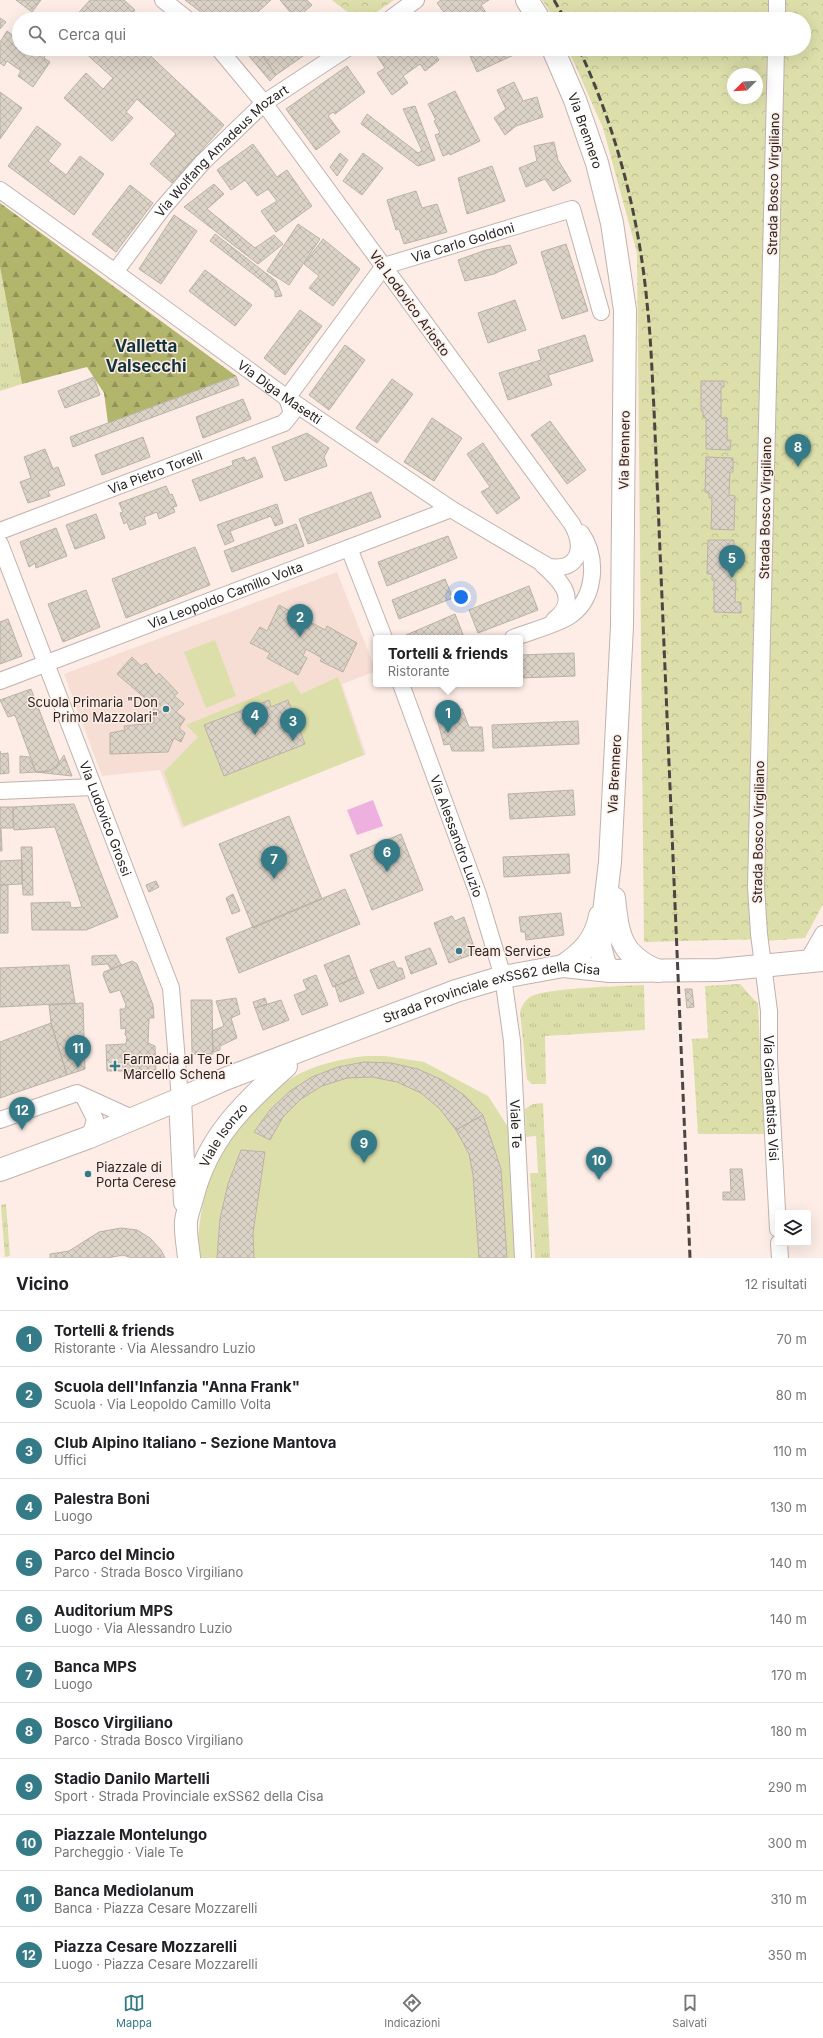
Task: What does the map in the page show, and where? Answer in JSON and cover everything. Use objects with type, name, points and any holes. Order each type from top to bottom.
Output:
[{"type":"main road","points":[[527,0],[535,12]]},
{"type":"main road","name":"Via Brennero","points":[[556,56],[575,100],[597,163],[612,223],[625,310],[622,626],[610,862],[600,946],[604,962],[610,971]]},
{"type":"main road","name":"Via Brennero","points":[[610,862],[620,937],[618,949],[610,971]]},
{"type":"main road","name":"Via Brennero","points":[[563,966],[586,948],[594,935],[599,920],[610,862]]},
{"type":"main road","name":"Via Brennero","points":[[620,937],[628,952],[640,962],[659,971]]},
{"type":"main road","points":[[610,971],[659,971],[764,967],[815,961]]},
{"type":"main road","name":"Strada Provinciale exSS62 della Cisa","points":[[180,1099],[214,1092],[467,1001],[505,983],[563,966],[610,971]]},
{"type":"main road","name":"Strada Provinciale exSS62 della Cisa","points":[[180,1099],[225,1079],[456,991],[505,983],[610,971]]},
{"type":"main road","name":"Viale Isonzo","points":[[186,1221],[196,1184],[205,1160],[228,1122],[250,1098],[286,1066]]},
{"type":"main road","points":[[0,1170],[87,1138],[180,1099]]},
{"type":"main road","name":"Viale Isonzo","points":[[180,1099],[189,1258]]},
{"type":"street","points":[[162,0],[177,12]]},
{"type":"street","points":[[400,12],[416,0]]},
{"type":"street","points":[[777,0],[777,12]]},
{"type":"street","name":"Via Lodovico Ariosto","points":[[225,56],[264,103],[572,524],[578,535],[580,543],[576,558],[571,563]]},
{"type":"street","name":"Via Wolfang Amadeus Mozart","points":[[115,272],[162,209],[202,163],[264,103],[335,56]]},
{"type":"street","name":"Strada Bosco Virgiliano","points":[[764,967],[759,934],[756,887],[776,56]]},
{"type":"street","name":"Via Diga Masetti","points":[[0,190],[287,398],[451,509],[542,564],[556,568],[571,563]]},
{"type":"street","name":"Via Carlo Goldoni","points":[[384,266],[572,209],[601,312]]},
{"type":"street","points":[[287,398],[384,266]]},
{"type":"street","name":"Via Pietro Torelli","points":[[0,531],[284,423],[292,413],[287,398]]},
{"type":"street","name":"Via Leopoldo Camillo Volta","points":[[0,681],[451,509]]},
{"type":"street","points":[[521,635],[571,615],[584,600],[591,581],[592,572],[590,550],[586,541],[572,524]]},
{"type":"street","name":"Via Ludovico Grossi","points":[[0,544],[171,988],[180,1099]]},
{"type":"street","points":[[349,548],[383,635]]},
{"type":"street","points":[[542,564],[560,580],[567,596],[566,606],[561,614],[542,627]]},
{"type":"street","name":"Via Alessandro Luzio","points":[[402,687],[478,894],[505,983]]},
{"type":"street","points":[[0,791],[93,787]]},
{"type":"street","points":[[815,961],[823,934]]},
{"type":"street","name":"Via Gian Battista Visi","points":[[764,967],[769,1011],[769,1059],[777,1210]]},
{"type":"street","name":"Viale Te","points":[[505,983],[512,1041],[523,1258]]},
{"type":"street","points":[[0,1120],[77,1093],[134,1118]]},
{"type":"street","points":[[84,1097],[95,1119],[92,1130],[87,1138]]},
{"type":"street","points":[[779,1246],[780,1258]]},
{"type":"shaded area","points":[[337,572],[373,663],[373,672],[342,684],[366,754],[182,828],[160,770],[102,776],[64,674]]},
{"type":"shaded area","points":[[373,800],[383,826],[357,835],[347,810]]},
{"type":"green space","points":[[332,0],[394,0],[376,12],[348,12]]},
{"type":"green space","points":[[542,0],[823,0],[823,904],[805,938],[766,941],[765,939],[644,942],[637,253],[603,128],[571,56],[811,56],[811,12],[550,12]]},
{"type":"green space","points":[[0,203],[236,376],[108,423],[104,393],[87,367],[22,384],[0,267]]},
{"type":"green space","points":[[0,267],[22,384],[0,391]]},
{"type":"green space","points":[[215,640],[236,696],[206,708],[184,652]]},
{"type":"green space","points":[[338,677],[364,755],[184,826],[164,772],[198,737],[186,725],[293,681],[301,694]]},
{"type":"green space","points":[[740,984],[758,1004],[764,1134],[698,1134],[692,1039],[708,1038],[705,986]]},
{"type":"green space","points":[[644,985],[645,1030],[545,1036],[546,1084],[532,1084],[527,1079],[520,1012],[530,997],[550,991]]},
{"type":"green space","points":[[366,1056],[385,1056],[424,1062],[488,1096],[510,1130],[516,1258],[198,1258],[198,1242],[202,1208],[206,1191],[218,1159],[237,1128],[272,1092],[290,1079],[326,1063]]},
{"type":"green space","points":[[543,1103],[550,1258],[535,1258],[530,1173],[538,1173],[536,1136],[526,1137],[525,1109],[533,1104]]},
{"type":"green space","points":[[6,1204],[10,1256],[5,1257],[1,1205]]},
{"type":"building","points":[[16,0],[41,0],[32,12]]},
{"type":"building","points":[[90,0],[124,0],[135,10],[133,12],[79,12]]},
{"type":"building","points":[[185,0],[271,0],[258,12],[201,12]]},
{"type":"building","points":[[280,0],[307,0],[312,5],[304,12],[290,12]]},
{"type":"building","points":[[441,0],[489,0],[481,5],[486,12],[444,12],[437,3]]},
{"type":"building","points":[[0,18],[6,22],[0,29]]},
{"type":"building","points":[[7,31],[12,35],[12,56],[45,56],[44,58],[50,62],[33,87],[18,76],[21,71],[7,61],[4,66],[0,63],[0,42]]},
{"type":"building","points":[[89,56],[150,56],[224,125],[172,183],[150,164],[176,134],[137,99],[126,112],[133,118],[112,141],[64,98],[86,73],[103,89],[113,78]]},
{"type":"building","points":[[249,56],[263,56],[276,75],[270,81]]},
{"type":"building","points":[[263,56],[303,56],[276,75]]},
{"type":"building","points":[[377,56],[436,56],[439,60],[425,71],[420,64],[403,76],[408,83],[392,95],[377,73],[385,68]]},
{"type":"building","points":[[470,56],[512,56],[477,72]]},
{"type":"building","points":[[347,66],[365,92],[335,114],[333,112],[328,116],[340,132],[316,150],[286,109]]},
{"type":"building","points":[[514,82],[523,101],[537,97],[543,117],[516,126],[505,135],[494,118],[506,109],[497,90]]},
{"type":"building","points":[[455,91],[480,141],[450,155],[450,153],[443,156],[435,135],[440,133],[434,121],[436,120],[428,104]]},
{"type":"building","points":[[0,92],[22,108],[0,139]]},
{"type":"building","points":[[415,106],[435,160],[418,166],[361,124],[367,114],[418,153],[422,151],[403,109]]},
{"type":"building","points":[[37,126],[61,144],[48,161],[66,175],[80,156],[104,174],[74,215],[8,166]]},
{"type":"building","points":[[554,142],[558,160],[571,181],[553,191],[545,179],[526,187],[519,168],[537,161],[534,146]]},
{"type":"building","points":[[253,144],[277,177],[287,170],[312,206],[276,232],[261,211],[277,201],[268,189],[257,196],[245,180],[231,190],[217,170]]},
{"type":"building","points":[[340,153],[348,160],[337,176],[330,167]]},
{"type":"building","points":[[363,153],[383,168],[362,195],[343,181]]},
{"type":"building","points":[[492,166],[505,201],[467,214],[458,178]]},
{"type":"building","points":[[214,184],[224,194],[207,209],[255,248],[274,235],[283,244],[258,264],[184,207]]},
{"type":"building","points":[[130,185],[153,203],[116,252],[92,234]]},
{"type":"building","points":[[416,191],[422,208],[437,204],[447,232],[404,244],[399,229],[396,230],[387,200]]},
{"type":"building","points":[[174,215],[197,231],[161,284],[139,269]]},
{"type":"building","points":[[298,224],[320,239],[289,285],[267,271]]},
{"type":"building","points":[[215,234],[276,281],[282,296],[275,297],[275,291],[210,241]]},
{"type":"building","points":[[323,239],[360,269],[333,306],[309,288],[319,276],[304,264]]},
{"type":"building","points":[[566,244],[588,311],[562,319],[541,252]]},
{"type":"building","points":[[510,245],[517,263],[494,274],[465,281],[458,260],[486,250]]},
{"type":"building","points":[[205,270],[252,305],[235,326],[189,291]]},
{"type":"building","points":[[515,300],[526,330],[488,343],[478,313]]},
{"type":"building","points":[[300,310],[322,326],[285,375],[264,358]]},
{"type":"building","points":[[585,335],[593,361],[548,375],[552,385],[508,400],[499,373],[541,360],[538,350]]},
{"type":"building","points":[[345,345],[365,360],[329,410],[309,395]]},
{"type":"building","points":[[236,376],[239,385],[73,447],[70,437]]},
{"type":"building","points":[[94,377],[100,395],[65,408],[58,391]]},
{"type":"building","points":[[392,379],[413,394],[377,443],[356,428]]},
{"type":"building","points":[[701,381],[724,381],[724,387],[721,387],[721,418],[727,418],[727,440],[731,440],[730,450],[706,449],[706,418],[703,417],[703,411],[701,411]]},
{"type":"building","points":[[243,399],[251,419],[203,438],[196,417]]},
{"type":"building","points":[[432,418],[462,438],[434,481],[404,462]]},
{"type":"building","points":[[550,421],[586,470],[567,484],[531,435]]},
{"type":"building","points":[[307,433],[329,448],[324,457],[327,466],[285,481],[272,447]]},
{"type":"building","points":[[143,437],[150,457],[102,475],[95,455]]},
{"type":"building","points":[[483,443],[520,498],[497,514],[481,492],[490,487],[467,454]]},
{"type":"building","points":[[45,449],[53,469],[58,467],[65,485],[48,491],[50,496],[28,503],[20,482],[31,478],[24,457]]},
{"type":"building","points":[[244,457],[246,461],[255,457],[263,477],[200,501],[192,480],[233,465],[232,461]]},
{"type":"building","points":[[706,457],[733,458],[733,472],[730,472],[729,495],[735,496],[734,530],[711,529],[712,498],[709,498],[709,493],[705,492]]},
{"type":"building","points":[[166,486],[170,495],[172,494],[177,506],[173,507],[175,512],[159,519],[157,512],[144,517],[146,524],[130,530],[127,522],[124,524],[120,513],[123,512],[119,503]]},
{"type":"building","points":[[371,492],[381,517],[308,544],[299,519]]},
{"type":"building","points":[[277,504],[283,523],[275,526],[271,516],[230,531],[234,541],[225,545],[217,525]]},
{"type":"building","points":[[96,514],[105,538],[75,549],[66,525]]},
{"type":"building","points":[[296,524],[304,546],[232,572],[224,551]]},
{"type":"building","points":[[56,528],[67,556],[36,568],[35,563],[29,567],[20,542]]},
{"type":"building","points":[[448,536],[457,558],[387,586],[378,562]]},
{"type":"building","points":[[708,540],[734,540],[734,551],[731,551],[731,580],[736,580],[735,602],[741,602],[741,613],[714,612],[714,580],[712,580],[712,574],[707,574]]},
{"type":"building","points":[[195,547],[210,585],[126,618],[112,579]]},
{"type":"building","points":[[445,579],[453,598],[399,619],[392,600]]},
{"type":"building","points":[[529,586],[538,610],[478,633],[469,610]]},
{"type":"building","points":[[86,590],[100,627],[63,642],[48,604]]},
{"type":"building","points":[[279,605],[325,630],[327,626],[357,643],[343,672],[320,661],[322,658],[306,649],[303,656],[307,658],[298,675],[267,658],[270,653],[250,643],[260,627],[267,631]]},
{"type":"building","points":[[455,614],[463,635],[406,635]]},
{"type":"building","points":[[8,619],[22,656],[0,664],[0,622]]},
{"type":"building","points":[[574,653],[575,676],[523,678],[523,655]]},
{"type":"building","name":"Scuola Primaria \"Don Primo Mazzolari\"","points":[[132,657],[141,666],[146,663],[156,676],[159,673],[178,693],[174,696],[184,704],[176,712],[185,719],[179,728],[185,733],[181,742],[174,738],[168,752],[110,754],[110,733],[125,730],[124,726],[154,723],[153,705],[117,674]]},
{"type":"building","points":[[31,689],[59,761],[57,766],[49,771],[36,772],[15,715],[8,717],[0,700]]},
{"type":"building","points":[[269,700],[271,707],[288,700],[305,744],[224,776],[204,725]]},
{"type":"building","points":[[462,709],[469,727],[482,727],[484,751],[452,751],[450,744],[444,745],[437,719]]},
{"type":"building","points":[[578,721],[579,744],[493,748],[492,725]]},
{"type":"building","points":[[0,751],[1,754],[8,753],[9,773],[0,774]]},
{"type":"building","points":[[64,755],[72,776],[36,772],[49,771],[57,766]]},
{"type":"building","points":[[20,756],[29,757],[36,772],[20,773]]},
{"type":"building","points":[[573,790],[575,815],[510,819],[508,794]]},
{"type":"building","points":[[74,804],[118,917],[86,930],[32,930],[31,903],[70,902],[71,908],[82,907],[55,827],[14,830],[13,807]]},
{"type":"building","points":[[0,807],[13,807],[13,828],[1,828],[2,851],[0,851]]},
{"type":"building","points":[[289,816],[322,899],[253,928],[219,844]]},
{"type":"building","points":[[401,834],[423,890],[372,910],[350,855]]},
{"type":"building","points":[[21,847],[32,847],[33,895],[23,895]]},
{"type":"building","points":[[569,854],[570,873],[504,877],[503,857]]},
{"type":"building","points":[[22,860],[22,884],[0,885],[0,861]]},
{"type":"building","points":[[156,881],[159,887],[149,892],[146,885]]},
{"type":"building","points":[[0,885],[8,885],[8,933],[0,933]]},
{"type":"building","points":[[345,889],[360,924],[239,973],[226,938]]},
{"type":"building","points":[[233,894],[240,911],[232,914],[226,898]]},
{"type":"building","points":[[561,913],[564,935],[526,940],[525,932],[521,932],[519,917]]},
{"type":"building","points":[[452,916],[455,921],[464,917],[476,953],[449,963],[434,923]]},
{"type":"building","points":[[430,948],[437,964],[411,974],[405,957]]},
{"type":"building","points":[[116,955],[121,965],[111,970],[108,964],[92,965],[92,956]]},
{"type":"building","points":[[349,955],[357,977],[333,987],[324,965]]},
{"type":"building","points":[[132,961],[137,964],[153,1005],[154,1018],[149,1018],[148,1043],[155,1046],[156,1073],[136,1071],[134,1074],[126,1074],[124,1071],[107,1071],[106,1045],[126,1044],[126,1028],[121,1029],[120,1009],[125,1009],[126,1005],[120,990],[110,993],[103,975],[104,972]]},
{"type":"building","points":[[394,961],[397,968],[402,968],[405,978],[378,989],[370,970]]},
{"type":"building","points":[[69,965],[75,1003],[0,1007],[0,968]]},
{"type":"building","points":[[316,975],[328,1005],[302,1015],[294,995],[307,990],[303,980]]},
{"type":"building","points":[[357,977],[364,993],[340,1002],[335,986]]},
{"type":"building","points":[[685,989],[692,989],[694,1007],[687,1008]]},
{"type":"building","points":[[236,998],[240,1014],[231,1018],[237,1038],[220,1046],[220,1050],[213,1052],[212,1031],[224,1026],[216,1001]]},
{"type":"building","points":[[265,998],[267,1004],[255,1008],[253,1002]]},
{"type":"building","points":[[191,1000],[212,1000],[213,1054],[192,1054]]},
{"type":"building","points":[[281,1000],[289,1020],[263,1030],[255,1008]]},
{"type":"building","points":[[83,1003],[85,1069],[67,1075],[51,1023],[49,1005]]},
{"type":"building","points":[[51,1023],[67,1075],[0,1098],[0,1042]]},
{"type":"building","points":[[364,1062],[391,1063],[418,1069],[442,1080],[464,1095],[483,1115],[456,1130],[440,1109],[421,1093],[397,1082],[372,1077],[347,1078],[322,1086],[301,1099],[283,1117],[270,1140],[254,1132],[270,1110],[290,1091],[312,1077],[338,1067]]},
{"type":"building","points":[[483,1115],[501,1169],[507,1258],[479,1258],[473,1175],[469,1154],[456,1130]]},
{"type":"building","points":[[241,1150],[265,1152],[253,1233],[254,1258],[217,1258],[220,1219],[228,1184]]},
{"type":"building","points":[[730,1169],[742,1169],[745,1200],[723,1200],[723,1192],[731,1192]]},
{"type":"building","points":[[121,1228],[137,1230],[150,1238],[161,1250],[165,1258],[132,1258],[123,1255],[107,1258],[50,1258],[50,1254],[69,1251],[99,1232]]},
{"type":"railway","points":[[554,0],[561,12]]},
{"type":"railway","points":[[582,56],[604,110],[624,173],[638,238],[648,316],[654,409],[690,1258]]},
{"type":"place","name":"Bosco Virgiliano","points":[[798,467]]},
{"type":"place","name":"Parco del Mincio","points":[[732,578]]},
{"type":"place","name":"Scuola dell'Infanzia \"Anna Frank\"","points":[[300,637]]},
{"type":"place","name":"Scuola Primaria \"Don Primo Mazzolari\"","points":[[166,709]]},
{"type":"place","name":"Tortelli & friends","points":[[448,733]]},
{"type":"place","name":"Palestra Boni","points":[[255,735]]},
{"type":"place","name":"Club Alpino Italiano - Sezione Mantova","points":[[293,741]]},
{"type":"place","name":"Auditorium MPS","points":[[387,872]]},
{"type":"place","name":"Banca MPS","points":[[274,879]]},
{"type":"place","name":"Team Service","points":[[459,951]]},
{"type":"place","name":"Farmacia al Te Dr. Marcello Schena","points":[[115,1066]]},
{"type":"place","name":"Banca Mediolanum","points":[[78,1068]]},
{"type":"place","name":"Piazza Cesare Mozzarelli","points":[[22,1130]]},
{"type":"place","name":"Stadio Danilo Martelli","points":[[364,1163]]},
{"type":"place","name":"Piazzale di Porta Cerese","points":[[88,1174]]},
{"type":"place","name":"Piazzale Montelungo","points":[[599,1180]]},
{"type":"district","name":"Valletta Valsecchi","points":[[146,356]]}]
